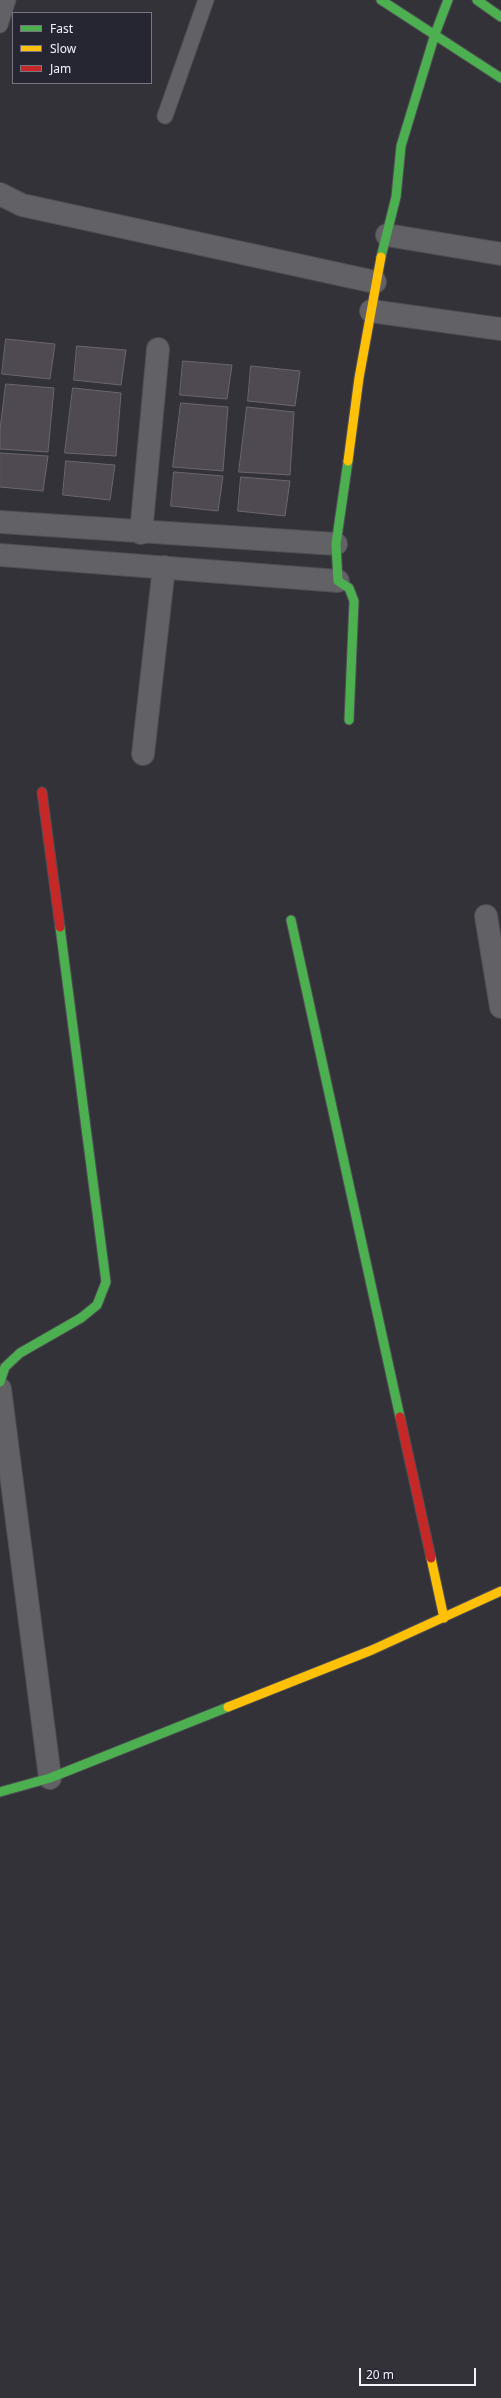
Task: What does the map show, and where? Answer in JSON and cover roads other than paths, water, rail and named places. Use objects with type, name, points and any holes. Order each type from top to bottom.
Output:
[{"type":"street","points":[[381,0],[501,78]]},
{"type":"street","points":[[338,581],[336,544],[359,378],[376,282],[396,196],[401,146],[435,34],[448,0]]},
{"type":"street","points":[[477,0],[501,17]]},
{"type":"street","points":[[0,194],[22,205]]},
{"type":"street","points":[[0,205],[22,205],[376,282]]},
{"type":"street","points":[[387,235],[501,254]]},
{"type":"street","points":[[371,311],[501,329]]},
{"type":"street","points":[[141,533],[158,349]]},
{"type":"street","points":[[0,522],[141,533],[336,544]]},
{"type":"street","points":[[0,555],[338,581],[349,588],[354,601],[349,720]]},
{"type":"street","points":[[143,754],[164,568]]},
{"type":"street","points":[[0,1382],[5,1367],[20,1352],[81,1318],[97,1305],[106,1282],[42,792]]},
{"type":"street","points":[[486,916],[501,1006]]},
{"type":"street","points":[[291,920],[444,1618]]},
{"type":"street","points":[[0,1389],[50,1778]]},
{"type":"street","points":[[0,1792],[50,1778],[372,1650],[501,1591]]},
{"type":"lane","points":[[0,25],[8,0]]},
{"type":"lane","points":[[165,116],[206,0]]}]
